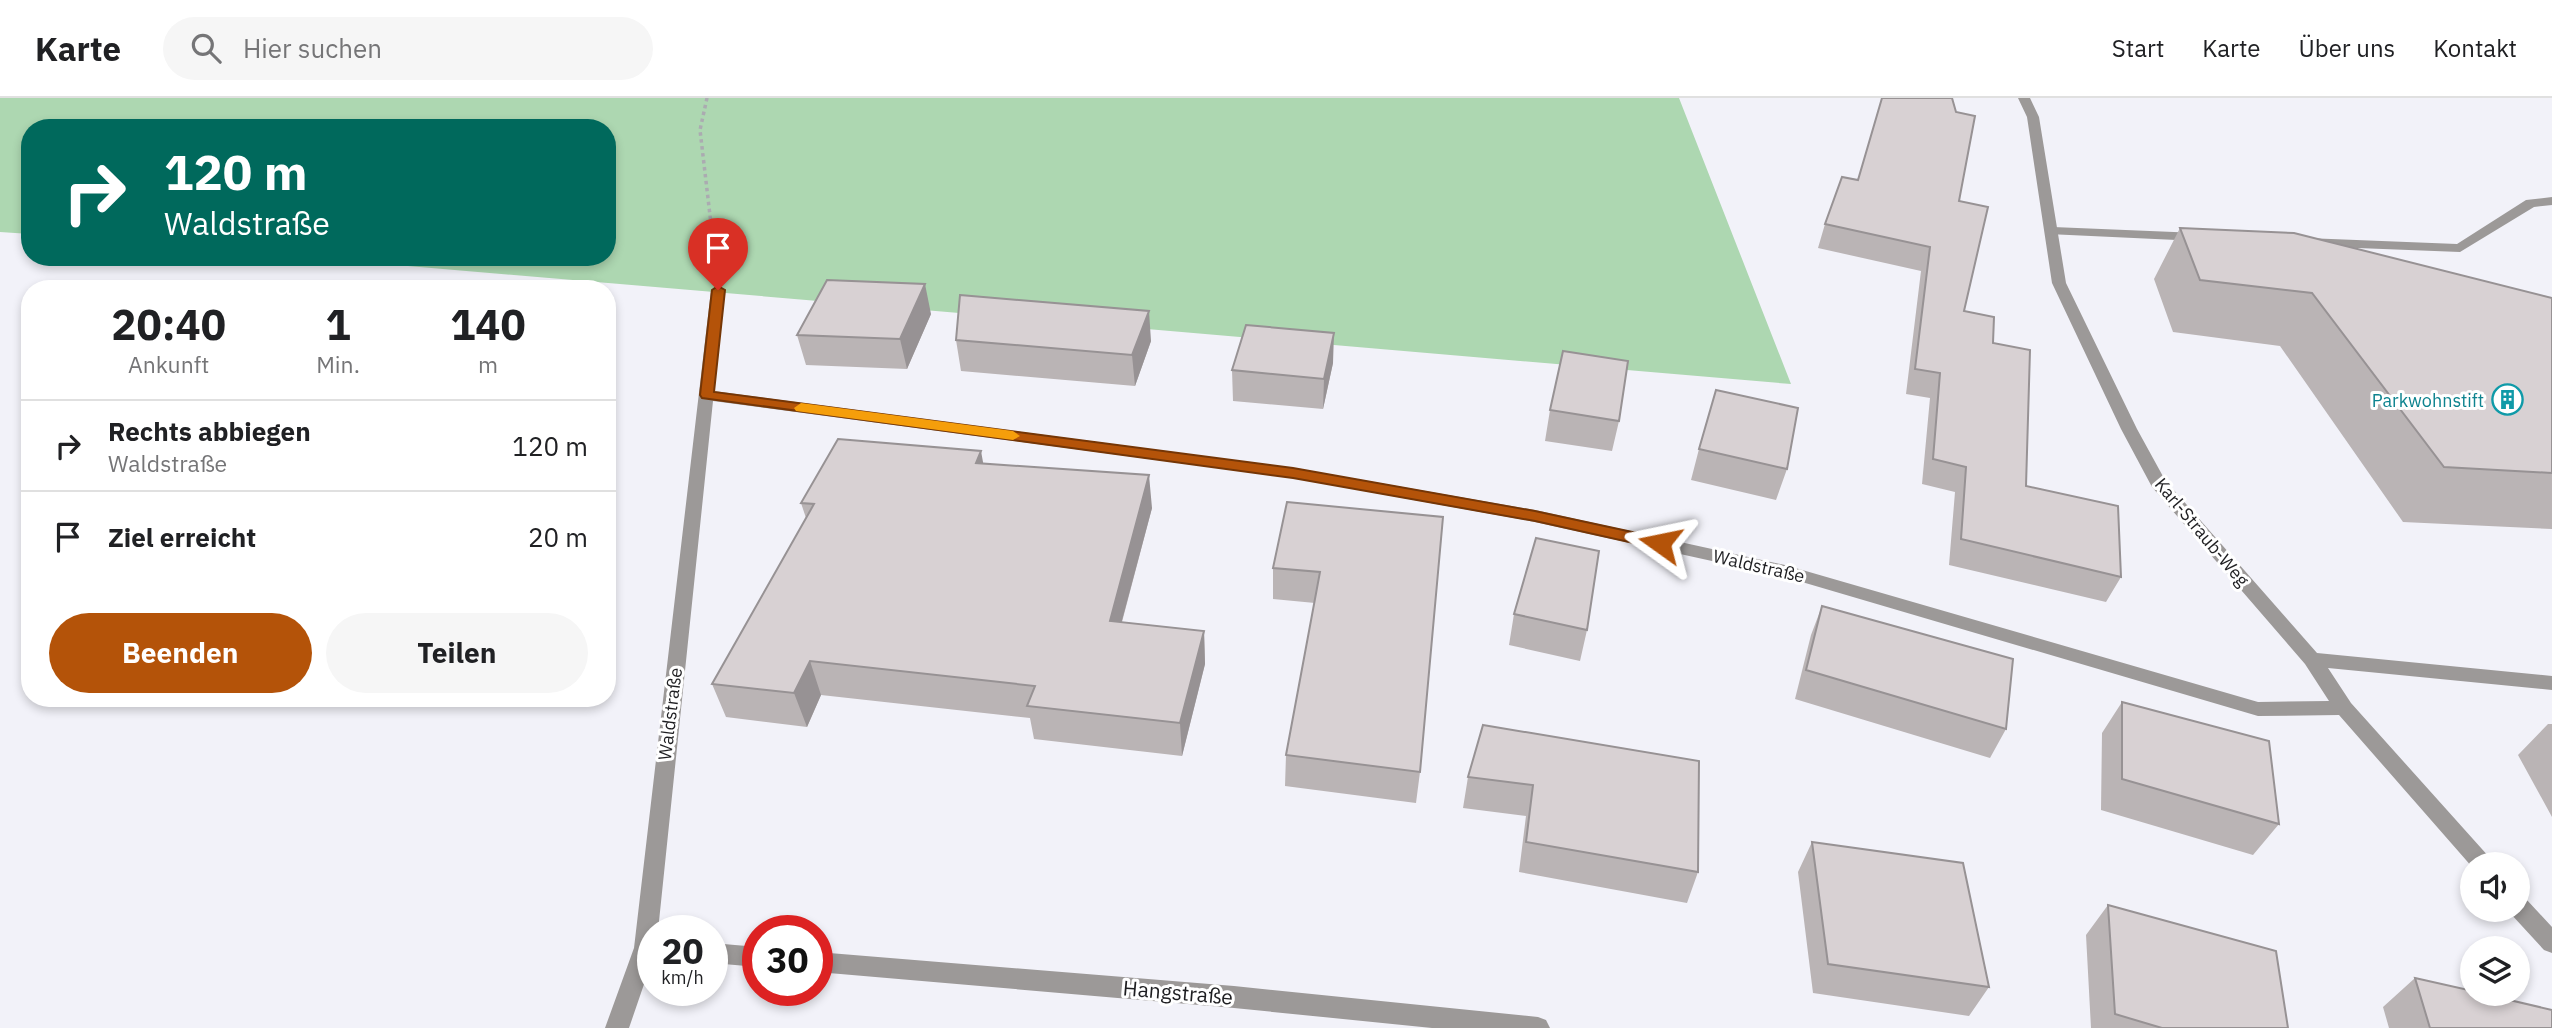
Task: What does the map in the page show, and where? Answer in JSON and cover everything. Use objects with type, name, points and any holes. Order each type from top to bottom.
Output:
[{"type":"street","name":"Karl-Straub-Weg","points":[[2024,98],[2033,117],[2053,231],[2059,283],[2158,483],[2312,659],[2344,708],[2471,852]]},
{"type":"street","points":[[2297,241],[2460,248],[2531,203],[2552,201]]},
{"type":"street","points":[[2053,231],[2216,238]]},
{"type":"street","name":"Waldstraße","points":[[652,915],[718,290]]},
{"type":"street","name":"Waldstraße","points":[[707,395],[1293,473],[1535,516],[1785,570],[2258,709],[2344,708]]},
{"type":"street","points":[[2312,659],[2552,683]]},
{"type":"street","points":[[2530,919],[2552,943]]},
{"type":"street","name":"Hangstraße","points":[[833,963],[1234,997],[1538,1028]]},
{"type":"street","name":"Waldstraße","points":[[617,1028],[637,978]]},
{"type":"path","points":[[707,98],[700,130],[718,290]]},
{"type":"green space","points":[[0,98],[1679,98],[1791,384],[616,284],[616,280],[572,280],[408,266],[616,266],[616,119],[21,119],[21,233],[0,232]]},
{"type":"building","points":[[1882,98],[1952,98],[1956,112],[1975,116],[1959,201],[1988,207],[1964,311],[1994,317],[1993,343],[2030,350],[2026,486],[2118,506],[2121,577],[1961,539],[1966,467],[1933,459],[1940,373],[1915,369],[1930,247],[1825,224],[1842,177],[1858,180]]},
{"type":"building","points":[[2180,228],[2294,233],[2552,298],[2552,473],[2444,467],[2312,293],[2200,280]]},
{"type":"building","points":[[827,280],[925,284],[900,339],[797,335]]},
{"type":"building","points":[[960,295],[1149,311],[1132,355],[956,340]]},
{"type":"building","points":[[1246,325],[1334,333],[1324,379],[1232,370]]},
{"type":"building","points":[[1563,351],[1628,361],[1619,421],[1550,410]]},
{"type":"building","points":[[1716,390],[1798,408],[1787,469],[1699,449]]},
{"type":"building","points":[[838,439],[981,451],[976,463],[1149,475],[1110,621],[1204,631],[1180,723],[1027,706],[1035,686],[810,661],[794,693],[712,684],[814,504],[801,503]]},
{"type":"building","points":[[1287,502],[1443,517],[1420,772],[1286,755],[1320,572],[1273,568]]},
{"type":"building","points":[[1536,538],[1599,551],[1587,630],[1514,614]]},
{"type":"building","points":[[1822,606],[2013,659],[2006,729],[1806,670]]},
{"type":"building","points":[[2122,702],[2269,741],[2279,824],[2122,779]]},
{"type":"building","points":[[1483,725],[1699,761],[1698,872],[1526,842],[1533,785],[1468,777]]},
{"type":"building","points":[[1812,842],[1963,863],[1989,987],[1828,964]]},
{"type":"building","points":[[2108,905],[2276,951],[2288,1028],[2162,1028],[2115,1014]]},
{"type":"building","points":[[2415,978],[2460,988],[2460,1006],[2530,1005],[2552,1010],[2552,1028],[2430,1028]]},
{"type":"slow traffic","points":[[801,408],[1013,436]]},
{"type":"place","name":"Parkwohnstift","points":[[2507,400]]},
{"type":"route","points":[[718,290],[707,395],[1293,473],[1535,516],[1660,543]]}]
